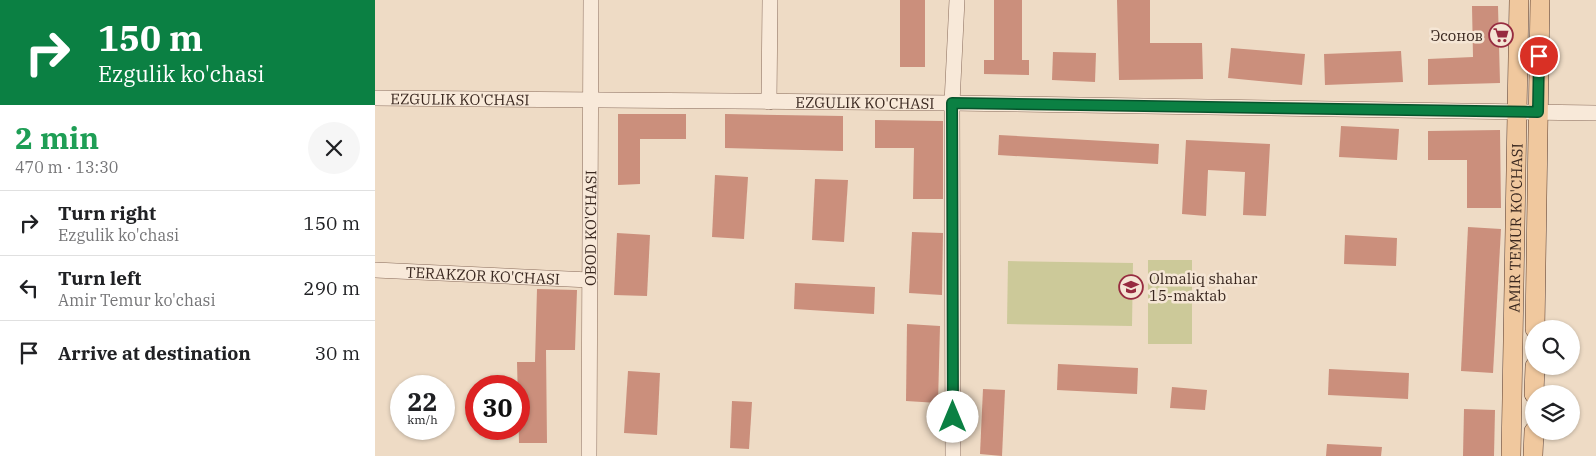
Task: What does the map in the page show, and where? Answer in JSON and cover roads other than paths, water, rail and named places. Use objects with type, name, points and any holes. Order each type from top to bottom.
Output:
[{"type":"main road","name":"AMIR TEMUR KO'CHASI","points":[[1511,456],[1519,0]]},
{"type":"main road","name":"AMIR TEMUR KO'CHASI","points":[[1535,320],[1540,0]]},
{"type":"main road","points":[[1533,456],[1534,440]]},
{"type":"street","name":"OBOD KO'CHASI","points":[[589,456],[591,0]]},
{"type":"street","points":[[769,102],[770,0]]},
{"type":"street","points":[[953,456],[952,103],[957,0]]},
{"type":"street","name":"EZGULIK KO'CHASI","points":[[375,98],[952,103],[1596,113]]},
{"type":"street","name":"TERAKZOR KO'CHASI","points":[[375,270],[590,280]]},
{"type":"place","name":"Эсонов","points":[[1501,35]]},
{"type":"place","name":"Olmaliq shahar 15-maktab","points":[[1131,287]]}]
